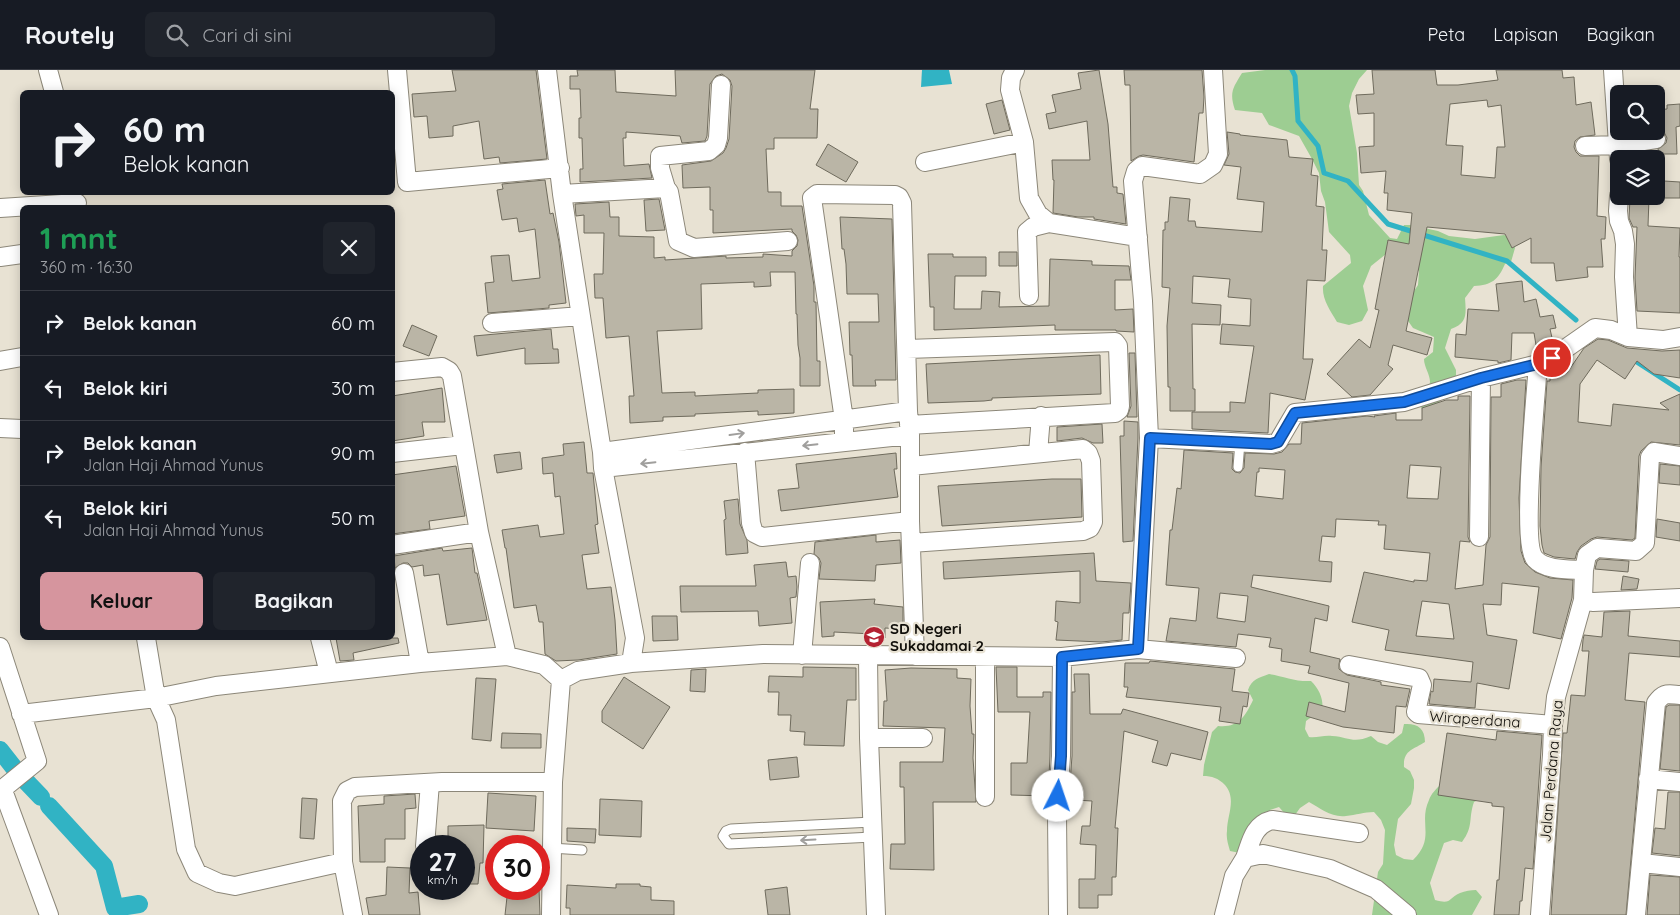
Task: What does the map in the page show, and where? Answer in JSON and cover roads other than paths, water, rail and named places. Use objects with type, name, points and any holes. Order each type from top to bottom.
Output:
[{"type":"street","points":[[48,70],[53,90]]},
{"type":"street","points":[[397,70],[407,182],[560,168]]},
{"type":"street","points":[[547,70],[562,194],[602,460],[635,638],[631,663]]},
{"type":"street","points":[[1015,70],[1011,78],[1010,90],[1024,142],[1029,198],[1038,214],[1049,223]]},
{"type":"street","points":[[1138,649],[1150,438],[1133,182],[1136,171],[1142,166],[1200,174],[1213,165],[1218,154],[1212,70]]},
{"type":"street","points":[[1613,70],[1618,150]]},
{"type":"street","points":[[721,86],[716,145],[709,151],[660,156],[660,168],[669,192],[678,242],[694,248],[788,241]]},
{"type":"street","points":[[1624,150],[1653,140]]},
{"type":"street","points":[[925,162],[1024,142]]},
{"type":"street","points":[[1585,146],[1610,151]]},
{"type":"street","points":[[562,194],[666,188]]},
{"type":"street","points":[[844,442],[844,420],[812,198],[817,194],[895,195],[902,203],[915,656]]},
{"type":"street","points":[[33,205],[76,201]]},
{"type":"street","points":[[1619,205],[1619,221],[1623,231],[1624,244],[1628,337]]},
{"type":"street","points":[[0,208],[20,206]]},
{"type":"street","points":[[1029,296],[1028,232],[1033,227],[1049,223],[1138,237]]},
{"type":"street","points":[[0,256],[20,254]]},
{"type":"street","points":[[492,323],[581,316]]},
{"type":"street","points":[[1150,438],[1271,444],[1278,442],[1295,413],[1404,402],[1481,378],[1538,364],[1552,358],[1595,328],[1610,330],[1628,337],[1664,340],[1680,337]]},
{"type":"street","points":[[602,460],[714,437],[844,420],[909,424],[1115,413],[1119,410],[1118,346],[1115,342],[907,348]]},
{"type":"street","points":[[0,361],[20,357]]},
{"type":"street","points":[[1538,364],[1529,516],[1531,550],[1536,560],[1544,564],[1584,570]]},
{"type":"street","points":[[395,372],[442,367],[449,371],[452,376],[478,532],[507,656]]},
{"type":"street","points":[[1478,537],[1481,378]]},
{"type":"street","points":[[1038,453],[1041,416]]},
{"type":"street","points":[[602,460],[718,455],[844,442],[909,424]]},
{"type":"street","points":[[0,428],[20,429]]},
{"type":"street","points":[[714,437],[718,455]]},
{"type":"street","points":[[395,453],[463,445]]},
{"type":"street","points":[[911,466],[1083,449],[1088,452],[1092,462],[1093,522],[1090,528],[1083,531],[911,543]]},
{"type":"street","points":[[745,452],[750,523],[754,533],[762,537],[910,521]]},
{"type":"street","name":"Jalan Perdana Raya","points":[[1540,915],[1556,697],[1583,600],[1584,570],[1587,555],[1597,548],[1636,551],[1645,543],[1650,457],[1654,452],[1680,456]]},
{"type":"street","points":[[395,545],[478,532]]},
{"type":"street","points":[[802,655],[810,563]]},
{"type":"street","points":[[404,573],[420,663]]},
{"type":"street","points":[[1583,600],[1593,602],[1680,598]]},
{"type":"street","points":[[146,640],[156,698],[166,720],[186,849],[197,873],[219,883],[234,886],[343,862]]},
{"type":"street","points":[[320,640],[328,674]]},
{"type":"street","points":[[0,647],[37,761],[5,787],[4,793],[49,915]]},
{"type":"street","points":[[561,680],[578,671],[631,663],[755,655],[1062,657],[1138,649],[1236,658]]},
{"type":"street","points":[[21,714],[156,698],[216,686],[420,663],[507,656],[544,665],[561,680]]},
{"type":"street","points":[[868,656],[869,738],[876,915]]},
{"type":"street","points":[[985,657],[985,798]]},
{"type":"street","points":[[1058,915],[1057,815],[1061,756],[1062,657]]},
{"type":"street","name":"Wiraperdana","points":[[1349,665],[1420,678],[1422,684],[1416,712],[1418,714],[1553,725]]},
{"type":"street","points":[[551,915],[553,782],[561,680]]},
{"type":"street","points":[[1636,915],[1656,703],[1665,694],[1680,695]]},
{"type":"street","points":[[869,738],[923,738]]},
{"type":"street","points":[[1648,779],[1680,782]]},
{"type":"street","points":[[353,915],[343,862],[342,801],[347,791],[355,787],[442,782],[553,782]]},
{"type":"street","points":[[426,835],[430,783]]},
{"type":"street","points":[[1224,915],[1234,876],[1245,858],[1256,829],[1265,822],[1272,820],[1359,833]]},
{"type":"street","points":[[1245,858],[1263,854],[1330,869],[1376,889],[1407,915]]},
{"type":"street","points":[[1642,863],[1680,867]]},
{"type":"lane","points":[[1238,467],[1240,442]]},
{"type":"lane","points":[[731,829],[873,830],[730,844],[725,841],[723,836],[726,831],[731,829]]},
{"type":"lane","points":[[551,848],[582,850]]},
{"type":"water","points":[[922,70],[949,70],[952,84],[921,87]]},
{"type":"waterway","points":[[1292,70],[1295,76],[1298,121],[1318,146],[1324,173],[1348,181],[1388,224],[1507,261],[1576,320]]},
{"type":"waterway","points":[[1632,359],[1680,390]]},
{"type":"waterway","points":[[0,750],[18,773],[41,797]]},
{"type":"waterway","points":[[49,806],[104,866],[115,908],[139,904]]},
{"type":"place","name":"SD Negeri Sukadamai 2","points":[[874,637]]}]
